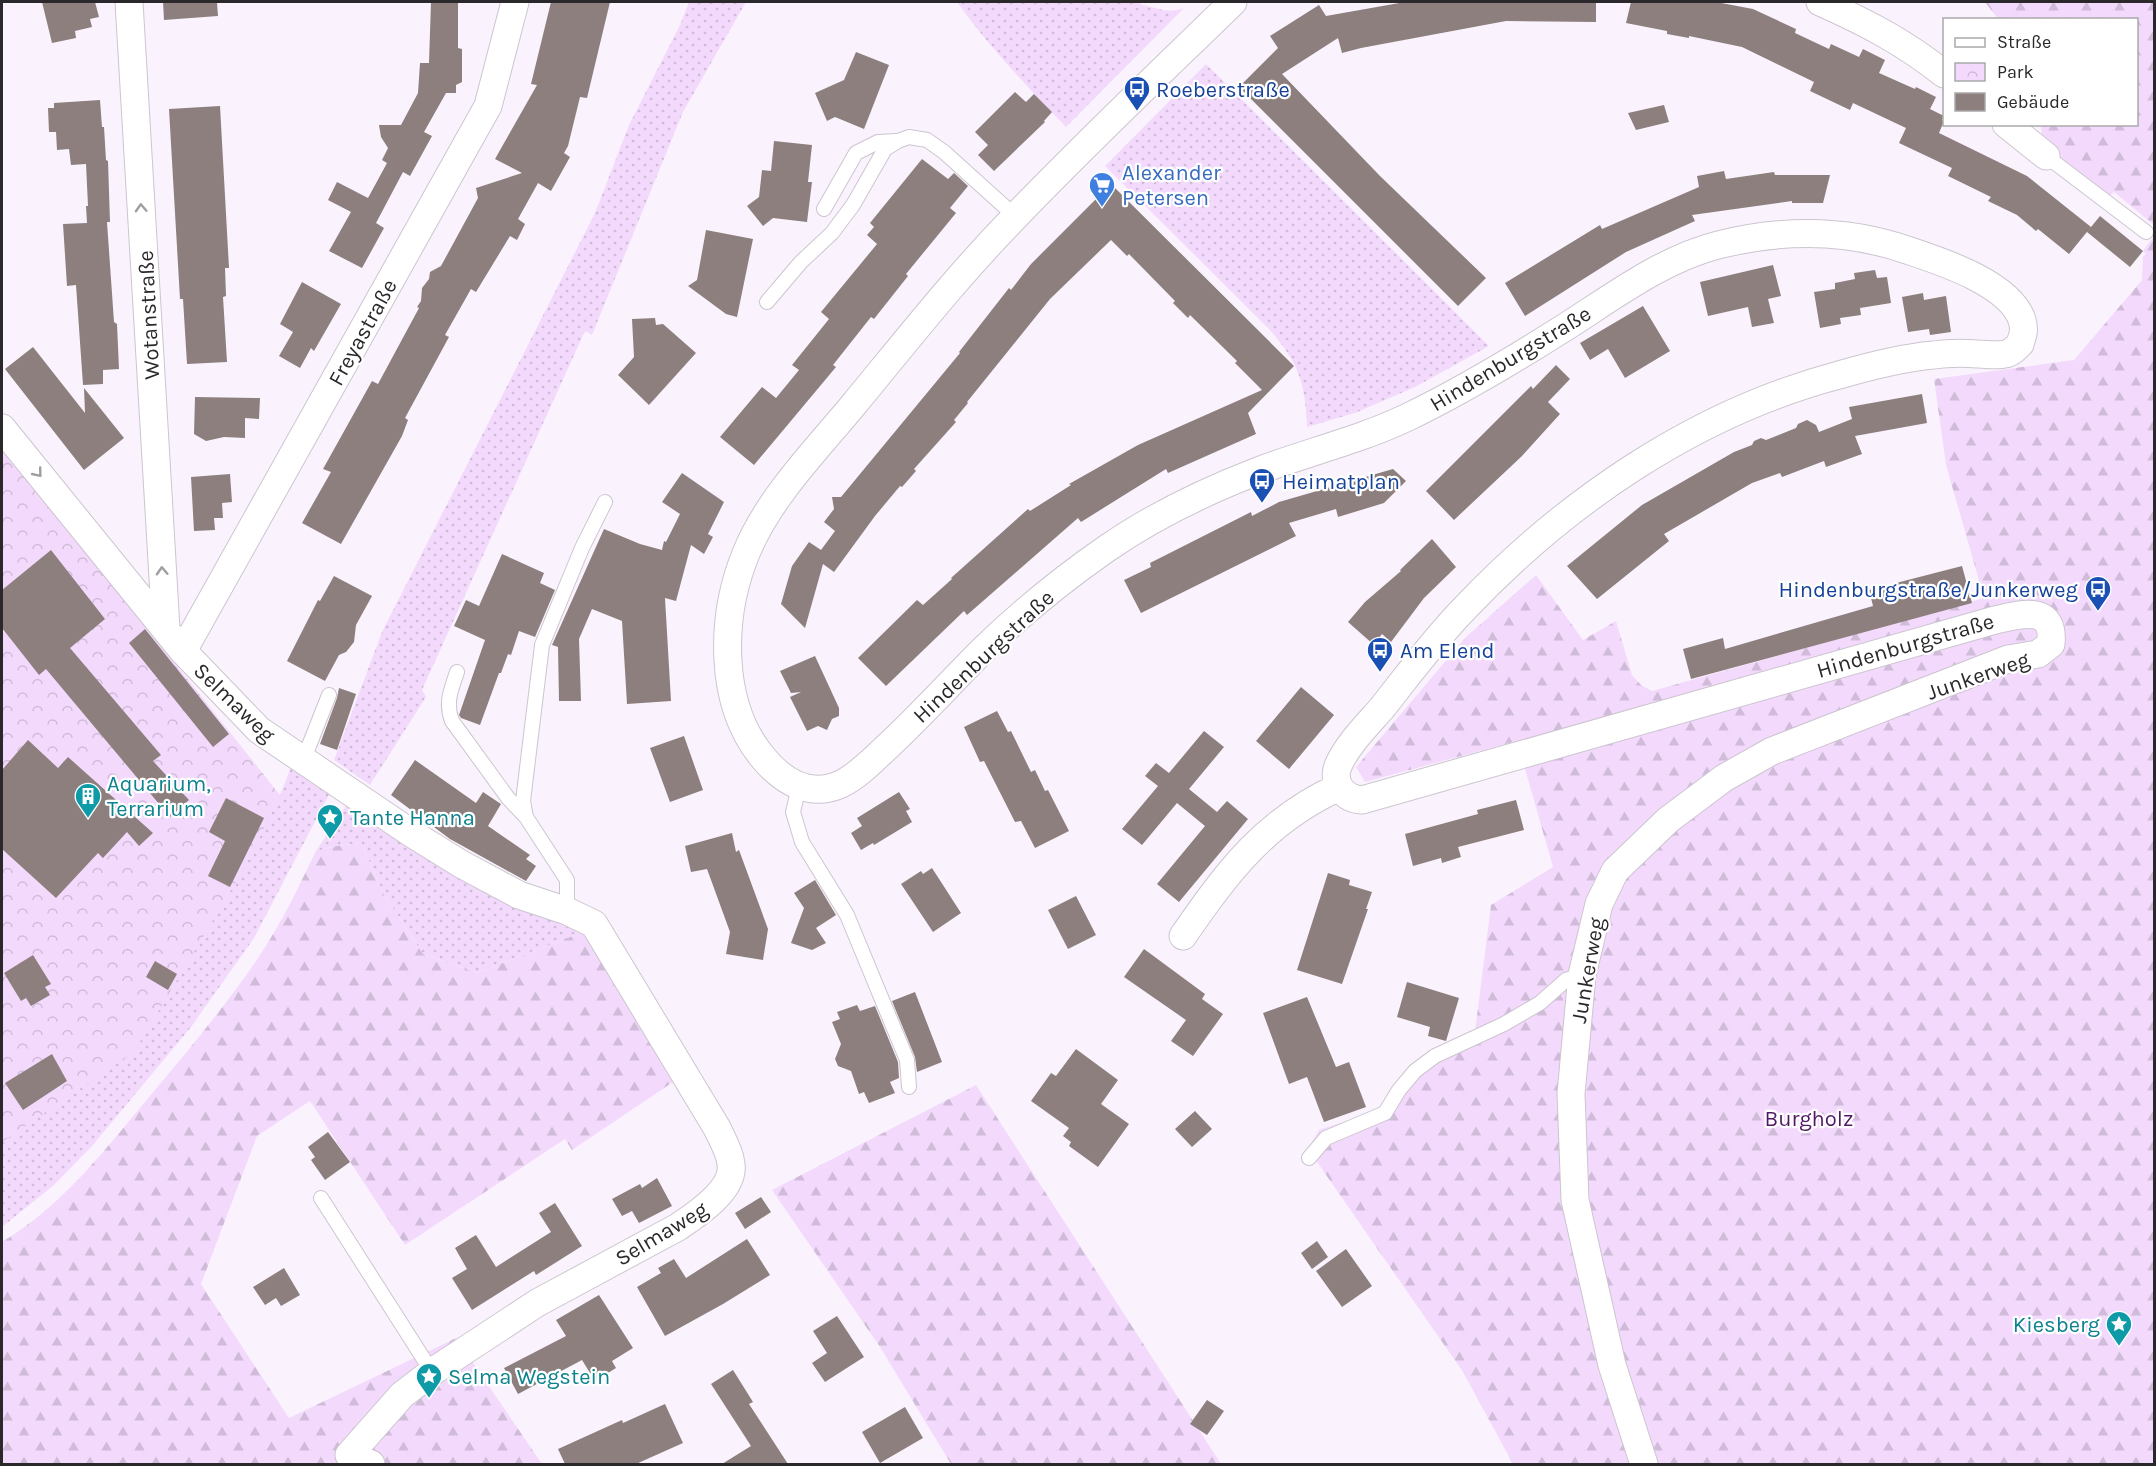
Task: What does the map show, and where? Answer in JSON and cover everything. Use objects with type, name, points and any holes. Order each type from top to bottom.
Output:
[{"type":"street","name":"Wotanstraße","points":[[129,2],[166,629]]},
{"type":"street","name":"Freyastraße","points":[[183,651],[488,106],[514,2]]},
{"type":"street","points":[[800,786],[773,768],[751,742],[742,722],[731,684],[728,656],[730,621],[737,583],[748,548],[775,501],[911,335],[1015,216],[1233,2]]},
{"type":"street","points":[[1821,2],[1875,27],[1923,57],[1943,73]]},
{"type":"street","points":[[2008,126],[2046,156]]},
{"type":"street","name":"Hindenburgstraße","points":[[800,786],[808,789],[826,788],[841,784],[858,772],[898,737],[983,650],[1028,608],[1109,547],[1144,525],[1211,491],[1261,470],[1359,438],[1404,419],[1488,376],[1666,264],[1714,246],[1772,235],[1822,233],[1852,236],[1884,242],[1942,262],[1990,285],[2015,308],[2021,317],[2024,328],[2023,337],[2020,344],[2006,354],[1932,355],[1905,359],[1837,375],[1783,393],[1710,424],[1618,477],[1579,505],[1513,560],[1462,611],[1349,749],[1337,771],[1339,787],[1351,799],[1362,800],[2014,615],[2026,613],[2042,616],[2052,633]]},
{"type":"street","name":"Selmaweg","points":[[2,428],[183,651],[259,730],[411,833],[461,864],[519,895],[587,920],[598,929],[717,1128],[732,1165],[728,1182],[715,1200],[678,1227],[537,1302],[432,1372],[402,1395],[349,1455],[371,1464]]},
{"type":"street","name":"Junkerweg","points":[[1644,1464],[1610,1355],[1575,1200],[1571,1094],[1582,975],[1599,904],[1615,871],[1668,820],[1724,778],[1772,751],[2008,659],[2038,654],[2051,644],[2052,633]]},
{"type":"street","points":[[1183,936],[1212,894],[1247,850],[1293,812],[1316,797],[1339,787]]},
{"type":"lane","points":[[767,302],[801,262],[832,233],[853,205],[885,149],[909,137],[927,140],[945,152],[1015,216]]},
{"type":"lane","points":[[824,208],[856,153],[878,142],[898,141]]},
{"type":"lane","points":[[2046,156],[2146,232]]},
{"type":"lane","points":[[526,817],[523,801],[542,645],[582,548],[605,502]]},
{"type":"lane","points":[[457,672],[448,699],[448,710],[452,721],[507,798],[526,817],[567,880],[567,911]]},
{"type":"lane","points":[[303,761],[329,695]]},
{"type":"lane","points":[[800,786],[793,812],[802,842],[847,915],[907,1060],[909,1087]]},
{"type":"lane","points":[[1309,1158],[1326,1138],[1384,1113],[1410,1077],[1435,1056],[1504,1024],[1540,1003],[1566,980],[1582,975]]},
{"type":"lane","points":[[321,1198],[432,1372]]},
{"type":"green space","points":[[689,2],[746,2],[683,112],[592,335],[585,331],[422,690],[426,697],[370,785],[334,760],[382,632],[595,213],[629,125],[680,25]]},
{"type":"green space","points":[[957,2],[1139,2],[1142,5],[1163,10],[1184,8],[1066,127],[995,51]]},
{"type":"green space","points":[[1985,2],[2154,2],[2154,225],[2114,192],[2107,198],[2051,153],[2042,139],[2041,126],[2138,126],[2138,18],[1997,18]]},
{"type":"green space","points":[[1206,64],[1489,346],[1415,387],[1355,413],[1307,427],[1302,385],[1294,363],[1279,341],[1105,166]]},
{"type":"green space","name":"Burgholz","points":[[2154,236],[2154,1464],[1513,1464],[1463,1372],[1308,1149],[1319,1130],[1382,1109],[1407,1073],[1475,1032],[1491,905],[1553,867],[1517,741],[1365,782],[1356,767],[1466,637],[1536,575],[1583,640],[1616,621],[1632,675],[1641,685],[1652,691],[1984,598],[1946,465],[1934,379],[2074,360],[2142,280],[2143,256],[2146,254],[2143,251]]},
{"type":"green space","points":[[2,447],[280,795],[245,867],[134,1052],[2,1142]]},
{"type":"green space","points":[[291,767],[330,793],[254,938],[191,1027],[92,1146],[54,1185],[2,1227],[2,1142],[34,1119],[280,795]]},
{"type":"green space","points":[[346,806],[451,871],[588,930],[477,973],[423,954],[384,895],[361,843],[316,851]]},
{"type":"green space","points":[[361,843],[384,895],[423,954],[477,973],[588,930],[679,1078],[572,1150],[565,1139],[405,1245],[310,1101],[257,1136],[201,1284],[289,1418],[456,1338],[542,1464],[2,1464],[2,1242],[43,1213],[79,1179],[205,1029],[249,972],[270,940],[316,851]]},
{"type":"green space","points":[[976,1085],[1221,1464],[951,1464],[880,1347],[772,1190]]},
{"type":"building","points":[[42,2],[95,2],[99,17],[90,19],[92,27],[75,31],[76,38],[52,43]]},
{"type":"building","points":[[163,2],[217,2],[218,16],[164,20]]},
{"type":"building","points":[[431,2],[458,2],[458,48],[462,49],[462,82],[456,85],[456,93],[446,93],[424,132],[432,136],[410,176],[403,172],[376,223],[384,228],[362,268],[329,251],[351,212],[328,200],[337,182],[368,198],[387,163],[382,160],[388,148],[381,137],[379,125],[401,125],[418,93],[420,63],[429,63]]},
{"type":"building","points":[[551,2],[610,2],[587,98],[580,97],[568,146],[564,153],[570,157],[551,191],[538,183],[518,219],[525,224],[517,240],[510,236],[476,292],[471,289],[445,335],[449,337],[405,418],[408,420],[402,436],[341,544],[302,523],[331,472],[323,469],[372,381],[378,384],[419,308],[417,307],[421,301],[422,288],[429,279],[430,272],[441,266],[478,198],[476,188],[522,173],[495,159],[537,85],[531,84]]},
{"type":"building","points":[[1405,2],[1596,2],[1596,22],[1506,21],[1342,53],[1338,38],[1282,74],[1380,176],[1486,278],[1458,306],[1239,87],[1278,48],[1270,36],[1319,5],[1326,16]]},
{"type":"building","points":[[1631,2],[1716,2],[1753,9],[1796,29],[1795,33],[1829,49],[1831,44],[1859,57],[1863,49],[1885,60],[1879,73],[1936,97],[1930,109],[1943,116],[1939,133],[2027,176],[2091,227],[2069,254],[2017,215],[1988,201],[1991,197],[1948,176],[1952,168],[1899,143],[1906,128],[1853,103],[1850,110],[1810,91],[1814,82],[1742,47],[1667,34],[1667,31],[1626,23]]},
{"type":"building","points":[[856,52],[889,65],[864,129],[835,117],[827,121],[815,93],[844,80]]},
{"type":"building","points":[[1015,92],[1026,102],[1034,94],[1052,112],[1045,122],[994,171],[978,155],[988,145],[975,132]]},
{"type":"building","points":[[100,100],[106,160],[108,161],[110,222],[107,222],[119,369],[103,370],[103,384],[83,385],[76,285],[67,286],[63,224],[87,223],[86,164],[71,165],[69,149],[57,150],[56,132],[49,132],[48,108],[54,108],[54,103]]},
{"type":"building","points":[[1664,105],[1669,122],[1636,130],[1628,113]]},
{"type":"building","points":[[220,106],[229,268],[225,268],[226,296],[223,297],[227,362],[187,364],[183,299],[180,299],[169,109]]},
{"type":"building","points":[[774,141],[812,145],[808,182],[812,182],[807,222],[773,218],[763,226],[747,206],[759,197],[762,170],[771,171]]},
{"type":"building","points":[[922,159],[948,179],[954,173],[968,186],[950,208],[956,213],[906,274],[908,276],[874,319],[871,317],[833,365],[836,367],[754,465],[720,437],[762,387],[776,398],[799,370],[792,365],[829,319],[821,312],[877,244],[867,235],[874,227],[870,223]]},
{"type":"building","points":[[1724,171],[1726,179],[1774,172],[1775,175],[1830,175],[1823,203],[1792,203],[1792,201],[1692,215],[1695,221],[1626,252],[1525,316],[1505,283],[1600,225],[1602,229],[1699,187],[1697,176]]},
{"type":"building","points":[[1111,184],[1294,366],[1248,413],[1256,434],[1168,473],[1166,469],[1081,522],[1078,518],[967,615],[964,611],[886,686],[858,658],[917,600],[923,605],[1028,509],[1030,511],[1071,485],[1069,484],[1138,445],[1262,390],[1235,363],[1237,361],[1190,315],[1188,318],[1173,303],[1175,301],[1129,254],[1127,256],[1111,240],[1050,299],[967,402],[954,420],[956,422],[875,516],[834,572],[823,564],[805,628],[781,604],[792,566],[809,542],[821,550],[835,531],[824,522],[834,509],[832,497],[841,497],[960,353],[1009,288],[1011,290],[1031,264]]},
{"type":"building","points":[[2100,216],[2143,251],[2130,267],[2087,232]]},
{"type":"building","points":[[706,230],[753,239],[737,317],[726,314],[688,286],[697,280]]},
{"type":"building","points":[[1773,265],[1781,296],[1768,299],[1774,323],[1752,327],[1748,307],[1708,316],[1700,282]]},
{"type":"building","points":[[1875,270],[1877,278],[1887,277],[1891,303],[1860,308],[1861,315],[1840,318],[1841,324],[1820,328],[1814,292],[1835,289],[1835,283],[1855,279],[1854,273]]},
{"type":"building","points":[[302,282],[341,304],[314,351],[311,348],[300,368],[279,356],[293,332],[280,324]]},
{"type":"building","points":[[1923,293],[1924,300],[1946,296],[1951,332],[1930,335],[1929,329],[1908,332],[1902,297]]},
{"type":"building","points":[[1643,306],[1670,351],[1625,378],[1608,349],[1590,360],[1580,343]]},
{"type":"building","points":[[655,318],[656,325],[663,324],[696,353],[649,405],[618,375],[634,357],[632,319]]},
{"type":"building","points":[[33,347],[85,413],[84,388],[124,438],[84,470],[5,369]]},
{"type":"building","points":[[1556,365],[1570,379],[1548,402],[1560,414],[1522,456],[1454,520],[1426,491],[1531,386],[1533,389]]},
{"type":"building","points":[[1922,394],[1927,423],[1855,436],[1862,454],[1826,467],[1824,461],[1782,477],[1780,473],[1752,483],[1664,534],[1669,541],[1597,599],[1567,566],[1642,505],[1734,452],[1752,445],[1754,441],[1761,438],[1766,440],[1796,428],[1798,424],[1807,420],[1816,425],[1819,432],[1852,419],[1849,407]]},
{"type":"building","points":[[195,397],[260,398],[259,419],[245,418],[245,438],[224,437],[206,441],[194,434]]},
{"type":"building","points":[[1393,469],[1406,481],[1384,503],[1338,517],[1336,509],[1289,523],[1296,536],[1141,613],[1124,580],[1151,567],[1150,563],[1251,512],[1252,516],[1279,502]]},
{"type":"building","points":[[682,473],[724,502],[708,534],[713,537],[704,554],[691,545],[676,601],[665,598],[671,701],[627,704],[622,621],[592,609],[579,639],[581,701],[559,701],[558,647],[552,645],[604,529],[640,544],[662,550],[664,541],[666,542],[680,514],[662,502]]},
{"type":"building","points":[[230,474],[232,502],[222,503],[223,518],[214,518],[215,530],[194,531],[191,477]]},
{"type":"building","points":[[1432,539],[1456,567],[1424,598],[1391,642],[1382,634],[1374,645],[1348,622],[1365,602],[1401,571]]},
{"type":"building","points":[[51,550],[105,619],[70,648],[161,755],[153,761],[189,800],[170,817],[46,669],[39,675],[2,628],[2,590]]},
{"type":"building","points":[[502,554],[544,573],[540,583],[555,590],[535,637],[519,631],[511,655],[508,654],[501,673],[499,673],[480,725],[461,718],[459,715],[485,640],[454,626],[466,600],[479,606]]},
{"type":"building","points":[[1962,566],[1972,603],[1691,679],[1683,649],[1723,638],[1725,649],[1873,606],[1869,590]]},
{"type":"building","points":[[334,576],[372,596],[356,625],[354,642],[346,652],[339,655],[325,681],[287,661],[318,600],[320,601]]},
{"type":"building","points":[[145,629],[229,734],[213,747],[129,643]]},
{"type":"building","points":[[815,656],[839,708],[839,716],[832,719],[827,730],[818,726],[807,731],[790,697],[801,692],[791,693],[780,671]]},
{"type":"building","points":[[1301,687],[1334,715],[1289,769],[1256,741]]},
{"type":"building","points":[[339,688],[356,694],[337,750],[320,744]]},
{"type":"building","points":[[997,711],[1008,732],[1011,731],[1031,772],[1035,770],[1045,791],[1048,790],[1069,831],[1035,848],[1021,821],[1015,822],[984,761],[980,762],[964,727]]},
{"type":"building","points":[[1204,731],[1224,747],[1189,789],[1217,812],[1227,801],[1248,819],[1179,902],[1157,884],[1205,826],[1177,803],[1142,845],[1122,829],[1158,786],[1145,776],[1156,763],[1169,773]]},
{"type":"building","points":[[684,736],[703,790],[670,802],[650,748]]},
{"type":"building","name":"Aquarium, Terrarium","points":[[28,740],[58,768],[68,757],[153,833],[139,846],[127,832],[103,858],[98,853],[56,898],[2,849],[2,770]]},
{"type":"building","points":[[415,760],[476,803],[483,792],[501,804],[488,826],[530,855],[526,859],[536,866],[526,881],[450,839],[391,795]]},
{"type":"building","points":[[899,792],[910,809],[906,811],[912,822],[874,845],[873,843],[861,850],[851,833],[862,826],[857,818]]},
{"type":"building","points":[[226,798],[264,818],[230,887],[208,876],[225,841],[209,832]]},
{"type":"building","points":[[1516,800],[1524,830],[1458,847],[1461,857],[1442,863],[1441,858],[1413,866],[1405,834],[1478,814],[1477,810]]},
{"type":"building","points":[[732,833],[736,852],[739,850],[768,929],[763,960],[726,954],[730,932],[707,869],[691,872],[685,846]]},
{"type":"building","points":[[932,868],[961,913],[933,932],[901,884],[921,871],[923,874]]},
{"type":"building","points":[[1328,873],[1350,880],[1349,885],[1372,892],[1342,984],[1297,970]]},
{"type":"building","points":[[815,880],[836,915],[816,928],[826,943],[812,950],[791,943],[804,908],[794,893]]},
{"type":"building","points":[[1076,896],[1096,935],[1068,949],[1048,910]]},
{"type":"building","points":[[1144,949],[1205,994],[1202,999],[1223,1014],[1193,1056],[1171,1041],[1186,1020],[1124,977]]},
{"type":"building","points":[[33,955],[51,984],[45,987],[50,995],[31,1006],[26,998],[21,1001],[4,973]]},
{"type":"building","points":[[155,961],[177,974],[168,990],[146,977]]},
{"type":"building","points":[[1407,982],[1459,998],[1446,1041],[1428,1036],[1430,1027],[1397,1017]]},
{"type":"building","points":[[915,992],[942,1062],[917,1072],[915,1057],[892,1001]]},
{"type":"building","points":[[1307,997],[1336,1067],[1349,1062],[1366,1107],[1324,1122],[1307,1077],[1289,1084],[1263,1013]]},
{"type":"building","points":[[857,1005],[860,1011],[875,1006],[898,1062],[899,1078],[890,1082],[895,1093],[869,1103],[864,1092],[859,1094],[851,1071],[838,1066],[835,1059],[841,1044],[832,1022],[840,1019],[837,1012]]},
{"type":"building","points":[[1076,1049],[1118,1080],[1101,1104],[1129,1124],[1098,1167],[1069,1146],[1071,1142],[1063,1136],[1069,1128],[1031,1101],[1051,1073],[1056,1076]]},
{"type":"building","points":[[52,1054],[67,1081],[23,1110],[5,1083]]},
{"type":"building","points":[[1195,1111],[1212,1129],[1192,1147],[1175,1129]]},
{"type":"building","points":[[328,1132],[350,1162],[325,1180],[311,1160],[315,1157],[308,1147]]},
{"type":"building","points":[[657,1178],[672,1206],[639,1223],[632,1211],[622,1216],[612,1199],[640,1184],[642,1188]]},
{"type":"building","points":[[761,1197],[771,1212],[745,1229],[735,1213]]},
{"type":"building","points":[[555,1203],[582,1246],[536,1275],[534,1271],[472,1310],[452,1278],[467,1269],[455,1248],[476,1235],[496,1267],[551,1232],[539,1213]]},
{"type":"building","points":[[747,1239],[770,1275],[665,1336],[637,1287],[661,1273],[658,1268],[674,1259],[686,1278]]},
{"type":"building","points":[[1317,1241],[1328,1257],[1312,1269],[1301,1253]]},
{"type":"building","points":[[1346,1249],[1372,1286],[1342,1307],[1316,1271]]},
{"type":"building","points":[[284,1268],[300,1295],[281,1306],[276,1298],[265,1305],[253,1287]]},
{"type":"building","points":[[599,1295],[633,1348],[612,1361],[616,1368],[595,1381],[582,1360],[518,1394],[504,1368],[566,1336],[556,1320]]},
{"type":"building","points":[[837,1316],[864,1357],[825,1382],[812,1363],[827,1353],[813,1331]]},
{"type":"building","points":[[733,1370],[753,1402],[749,1404],[788,1464],[722,1464],[751,1446],[711,1384]]},
{"type":"building","points":[[1207,1400],[1224,1411],[1207,1435],[1190,1424]]},
{"type":"building","points":[[665,1404],[683,1443],[636,1464],[565,1464],[558,1449],[622,1420],[623,1423]]},
{"type":"building","points":[[905,1407],[923,1438],[880,1463],[862,1432]]},
{"type":"place","name":"Roeberstraße","points":[[1137,112]]},
{"type":"place","name":"Alexander Petersen","points":[[1102,208]]},
{"type":"place","name":"Heimatplan","points":[[1262,504]]},
{"type":"place","name":"Hindenburgstraße/Junkerweg","points":[[2098,612]]},
{"type":"place","name":"Am Elend","points":[[1380,673]]},
{"type":"place","name":"Aquarium, Terrarium","points":[[88,819]]},
{"type":"place","name":"Tante Hanna","points":[[330,840]]},
{"type":"place","name":"Kiesberg","points":[[2119,1347]]},
{"type":"place","name":"Selma Wegstein","points":[[429,1399]]}]
